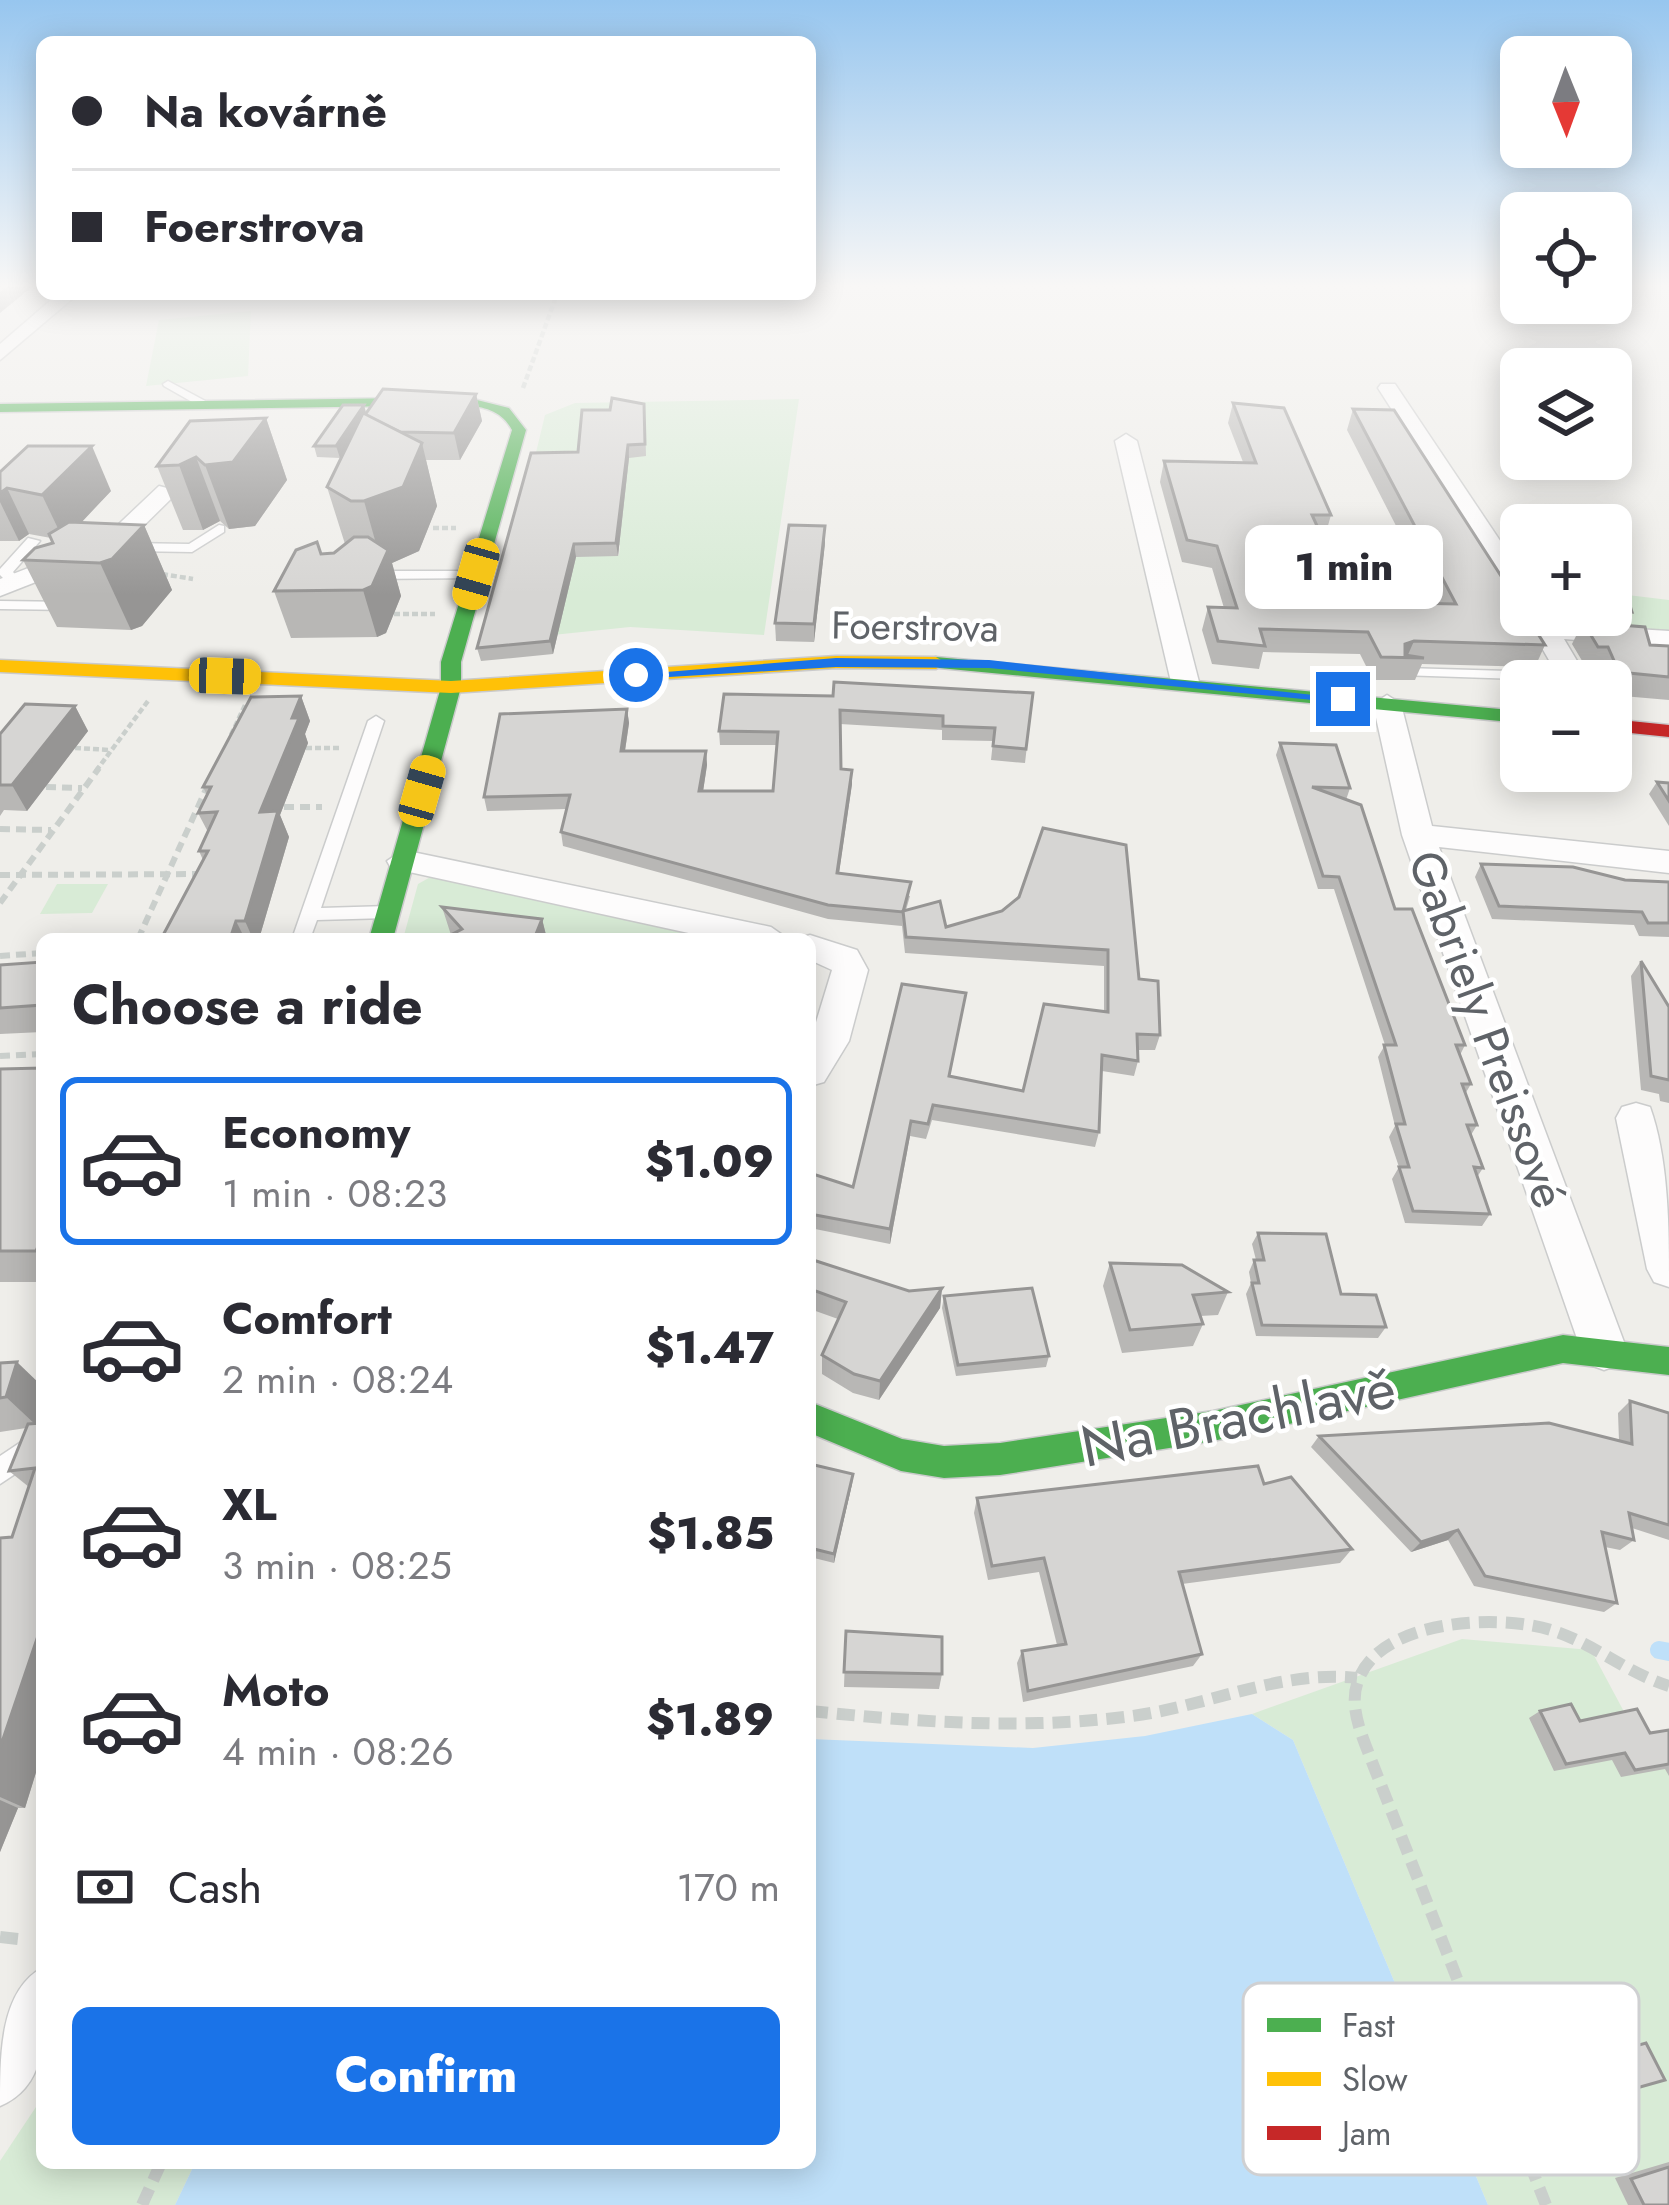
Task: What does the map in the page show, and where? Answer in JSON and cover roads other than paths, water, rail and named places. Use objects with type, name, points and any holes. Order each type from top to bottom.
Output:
[{"type":"street","points":[[1389,390],[1500,560]]},
{"type":"street","points":[[0,408],[205,405],[380,414],[465,401],[508,413],[519,430],[451,662],[451,687],[385,926]]},
{"type":"street","points":[[1126,441],[1185,682]]},
{"type":"street","points":[[5,592],[135,532],[167,490]]},
{"type":"street","points":[[1632,635],[1669,639]]},
{"type":"street","name":"Foerstrova","points":[[0,666],[451,687],[836,662],[989,664],[1185,682],[1396,688],[1500,712]]},
{"type":"street","name":"Gabriely Preissové","points":[[1396,688],[1418,835],[1604,1350]]},
{"type":"street","points":[[1632,727],[1669,730]]},
{"type":"street","points":[[1418,835],[1669,862]]},
{"type":"street","points":[[403,862],[742,933]]},
{"type":"street","points":[[816,949],[845,959],[850,970],[830,1041],[816,1063]]},
{"type":"street","points":[[1636,1118],[1669,1268]]},
{"type":"street","name":"Na Brachlavě","points":[[816,1420],[901,1456],[944,1462],[1000,1459],[1214,1426],[1563,1349],[1604,1350],[1669,1361]]},
{"type":"street","points":[[0,2074],[36,2011]]},
{"type":"lane","points":[[178,390],[205,405]]},
{"type":"lane","points":[[111,547],[192,548],[219,530]]},
{"type":"lane","points":[[32,541],[5,572],[5,592],[76,606]]},
{"type":"lane","points":[[382,555],[386,575]]},
{"type":"lane","points":[[352,580],[476,574]]},
{"type":"lane","points":[[1396,688],[1500,683]]},
{"type":"lane","points":[[304,933],[376,721]]},
{"type":"lane","points":[[310,914],[385,926]]},
{"type":"lane","points":[[0,1472],[36,1444]]},
{"type":"water","points":[[1252,1714],[1293,1740],[1395,1983],[1243,1983],[1243,2175],[1475,2175],[1488,2205],[175,2205],[192,2169],[816,2169],[816,1739],[1033,1748],[1145,1736]]},
{"type":"waterway","points":[[1659,1650],[1669,1652]]}]
